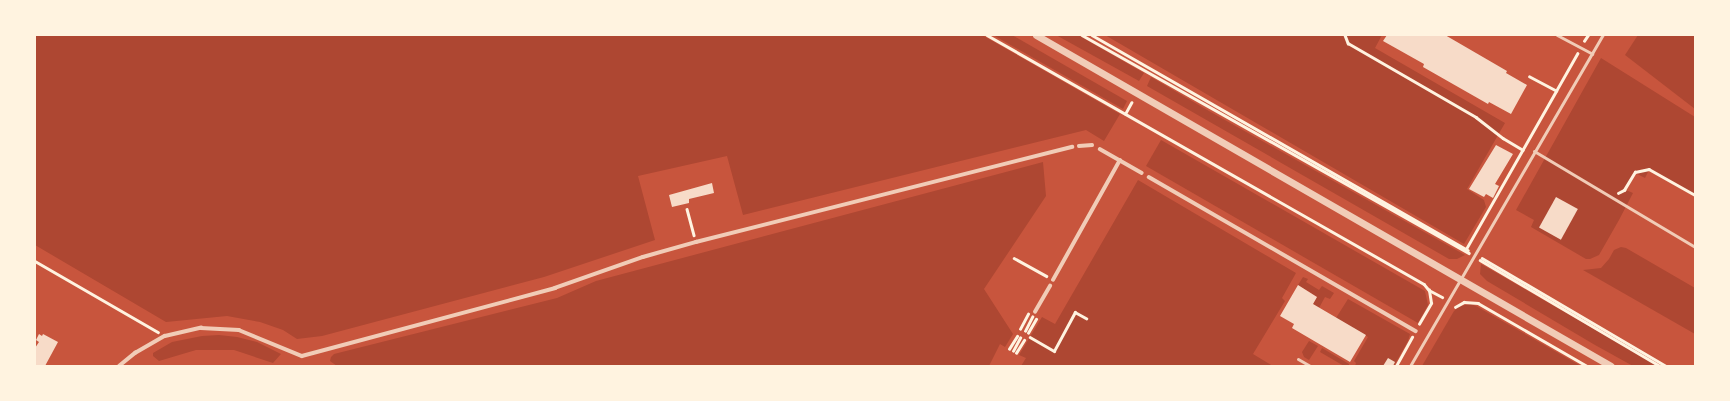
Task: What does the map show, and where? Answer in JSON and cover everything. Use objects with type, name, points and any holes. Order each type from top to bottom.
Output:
[{"type":"street","points":[[1036,35],[1611,366]]},
{"type":"street","points":[[1079,146],[1092,145]]},
{"type":"street","points":[[120,366],[135,353],[165,336],[201,328],[239,330],[302,356],[555,288],[643,257],[696,242],[1072,147]]},
{"type":"street","points":[[1100,149],[1142,173]]},
{"type":"street","points":[[1053,280],[1120,160]]},
{"type":"street","points":[[1149,177],[1416,331]]},
{"type":"street","points":[[1036,314],[1050,286]]},
{"type":"lane","points":[[1557,35],[1592,54]]},
{"type":"lane","points":[[1410,366],[1603,35]]},
{"type":"lane","points":[[1534,151],[1695,247]]},
{"type":"lane","points":[[1298,359],[1310,366]]},
{"type":"path","points":[[987,35],[1424,284],[1429,290],[1431,303],[1396,366]]},
{"type":"path","points":[[1082,35],[1474,255],[1666,366]]},
{"type":"path","points":[[1092,35],[1466,249],[1660,366]]},
{"type":"path","points":[[1345,35],[1348,42],[1476,117],[1503,138],[1523,150]]},
{"type":"path","points":[[1466,249],[1588,35]]},
{"type":"path","points":[[1530,77],[1556,91]]},
{"type":"path","points":[[1125,114],[1131,103]]},
{"type":"path","points":[[1613,191],[1617,194],[1624,190],[1635,172],[1649,168],[1695,195]]},
{"type":"path","points":[[687,209],[696,242]]},
{"type":"path","points":[[1014,258],[1053,280]]},
{"type":"path","points":[[35,261],[165,336]]},
{"type":"path","points":[[1456,305],[1464,302],[1478,303],[1587,366]]},
{"type":"path","points":[[1020,329],[1030,310]]},
{"type":"path","points":[[1030,337],[1054,351],[1075,312],[1086,318]]},
{"type":"path","points":[[1025,331],[1036,314]]},
{"type":"path","points":[[1028,333],[1036,314]]},
{"type":"path","points":[[1009,349],[1016,336]]},
{"type":"path","points":[[1013,351],[1020,338]]},
{"type":"path","points":[[1016,353],[1024,340]]},
{"type":"shaded area","points":[[35,35],[982,35],[1120,114],[1104,141],[1086,130],[743,215],[727,156],[638,176],[655,240],[544,277],[322,336],[297,339],[283,330],[260,322],[227,316],[166,322],[35,245]]},
{"type":"shaded area","points":[[993,35],[1012,35],[1127,101],[1123,109]]},
{"type":"shaded area","points":[[1056,35],[1078,35],[1144,73],[1139,81]]},
{"type":"shaded area","points":[[1105,35],[1382,35],[1375,48],[1505,123],[1467,189],[1484,200],[1486,207],[1464,244]]},
{"type":"shaded area","points":[[1638,35],[1695,35],[1695,109],[1625,55]]},
{"type":"shaded area","points":[[1601,58],[1695,117],[1695,197],[1649,170],[1645,178],[1635,173],[1626,190],[1633,193],[1619,220],[1599,255],[1586,259],[1531,227],[1534,220],[1516,210]]},
{"type":"shaded area","points":[[1151,77],[1465,255],[1457,259],[1449,259],[1147,86]]},
{"type":"shaded area","points":[[1161,140],[1425,291],[1428,305],[1418,323],[1146,166]]},
{"type":"shaded area","points":[[1043,162],[1046,196],[984,289],[1013,334],[1005,347],[1000,344],[989,366],[337,366],[330,361],[334,354],[557,298],[596,281]]},
{"type":"shaded area","points":[[1138,180],[1296,273],[1282,298],[1285,301],[1253,354],[1273,366],[1021,366],[1026,358],[1019,355],[1042,317],[1055,324]]},
{"type":"shaded area","points":[[1621,247],[1626,248],[1695,288],[1695,334],[1583,270],[1601,268],[1609,259],[1614,250]]},
{"type":"shaded area","points":[[1481,264],[1656,366],[1633,366],[1595,345],[1487,281],[1480,274]]},
{"type":"shaded area","points":[[1303,277],[1308,279],[1306,282],[1319,290],[1322,286],[1334,293],[1330,299],[1325,297],[1319,308],[1313,304],[1317,297],[1298,285]]},
{"type":"shaded area","points":[[1348,299],[1410,334],[1408,341],[1394,366],[1355,366],[1356,363],[1354,361],[1368,337],[1336,318]]},
{"type":"shaded area","points":[[1471,304],[1581,366],[1422,366],[1454,311],[1460,306]]},
{"type":"shaded area","points":[[219,335],[237,337],[257,342],[281,354],[273,363],[234,350],[196,350],[159,361],[153,356],[153,353],[172,342],[202,336]]},
{"type":"shaded area","points":[[1309,341],[1318,346],[1309,360],[1304,357],[1302,352]]},
{"type":"shaded area","points":[[1322,348],[1349,364],[1349,366],[1344,366],[1320,352]]},
{"type":"building","points":[[1387,35],[1445,35],[1507,71],[1506,73],[1527,85],[1511,114],[1489,102],[1488,104],[1423,67],[1424,64],[1383,41]]},
{"type":"building","points":[[1496,145],[1513,154],[1495,184],[1499,186],[1493,198],[1486,194],[1484,197],[1469,189]]},
{"type":"building","points":[[712,183],[714,193],[689,199],[689,203],[672,207],[669,195]]},
{"type":"building","points":[[1556,197],[1578,209],[1561,240],[1539,228]]},
{"type":"building","points":[[1298,285],[1317,297],[1313,304],[1366,335],[1350,362],[1292,328],[1294,324],[1280,316]]},
{"type":"building","points":[[39,334],[42,336],[43,334],[58,342],[45,366],[35,366],[35,348],[39,342],[36,340]]},
{"type":"building","points":[[1388,358],[1395,362],[1393,366],[1383,366]]}]
